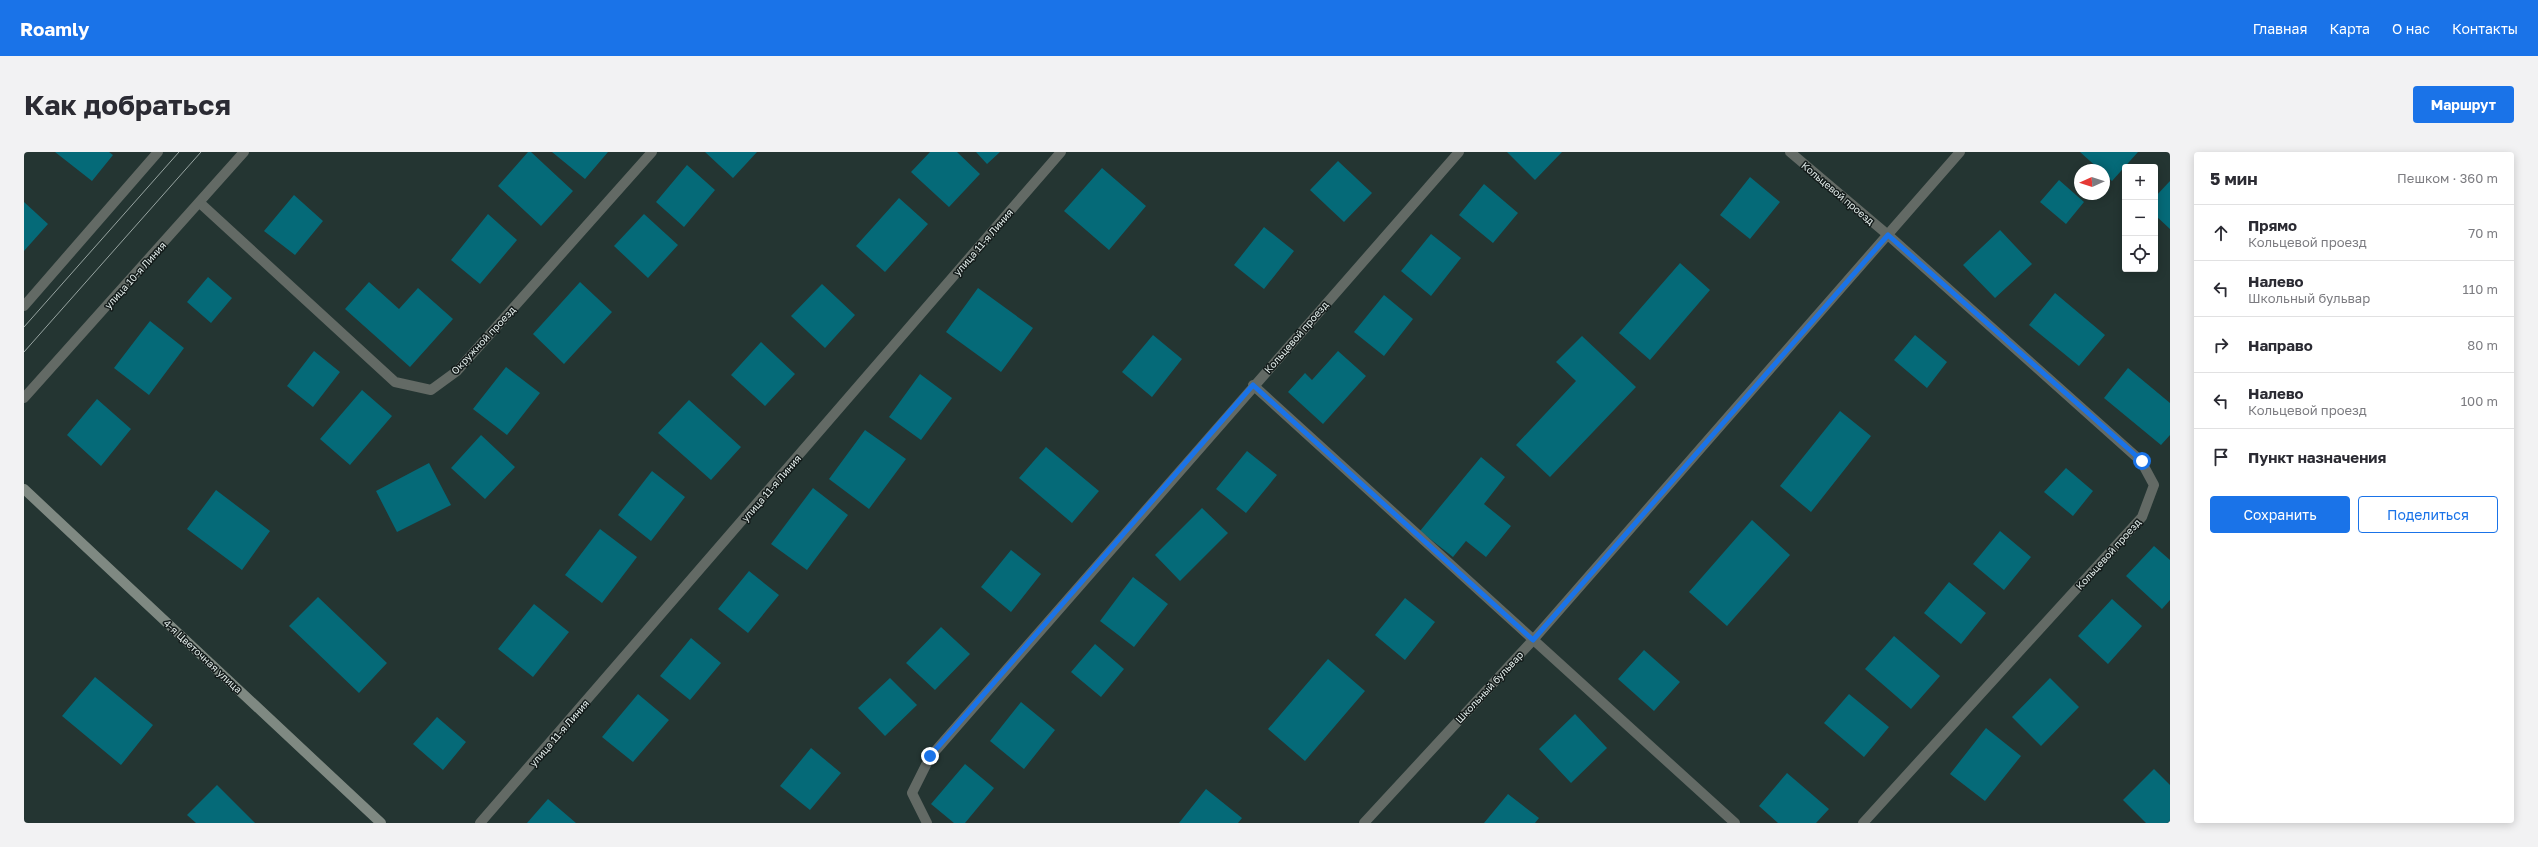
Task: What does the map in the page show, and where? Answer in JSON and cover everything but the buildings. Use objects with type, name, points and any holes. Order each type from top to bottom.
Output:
[{"type":"street","name":"4-я Цветочная улица","points":[[24,489],[381,823]]},
{"type":"lane","points":[[24,306],[158,152]]},
{"type":"lane","name":"улица 10-я Линия","points":[[24,398],[244,152]]},
{"type":"lane","name":"Окружной проезд","points":[[200,203],[395,382],[431,390],[457,371],[652,152]]},
{"type":"lane","name":"улица 11-я Линия","points":[[480,823],[1061,152]]},
{"type":"lane","name":"Кольцевой проезд","points":[[927,823],[912,793],[930,756],[1253,385],[1459,152]]},
{"type":"lane","name":"Кольцевой проезд","points":[[1790,152],[1888,235],[2142,461],[2154,485],[2142,516],[1863,823]]},
{"type":"lane","name":"Школьный бульвар","points":[[1364,823],[1533,640],[1960,152]]},
{"type":"lane","points":[[1253,385],[1735,823]]},
{"type":"tram line","points":[[24,327],[179,152]]},
{"type":"tram line","points":[[24,352],[201,152]]},
{"type":"route","points":[[930,756],[1253,385],[1533,640],[1888,235],[2142,461]]}]
